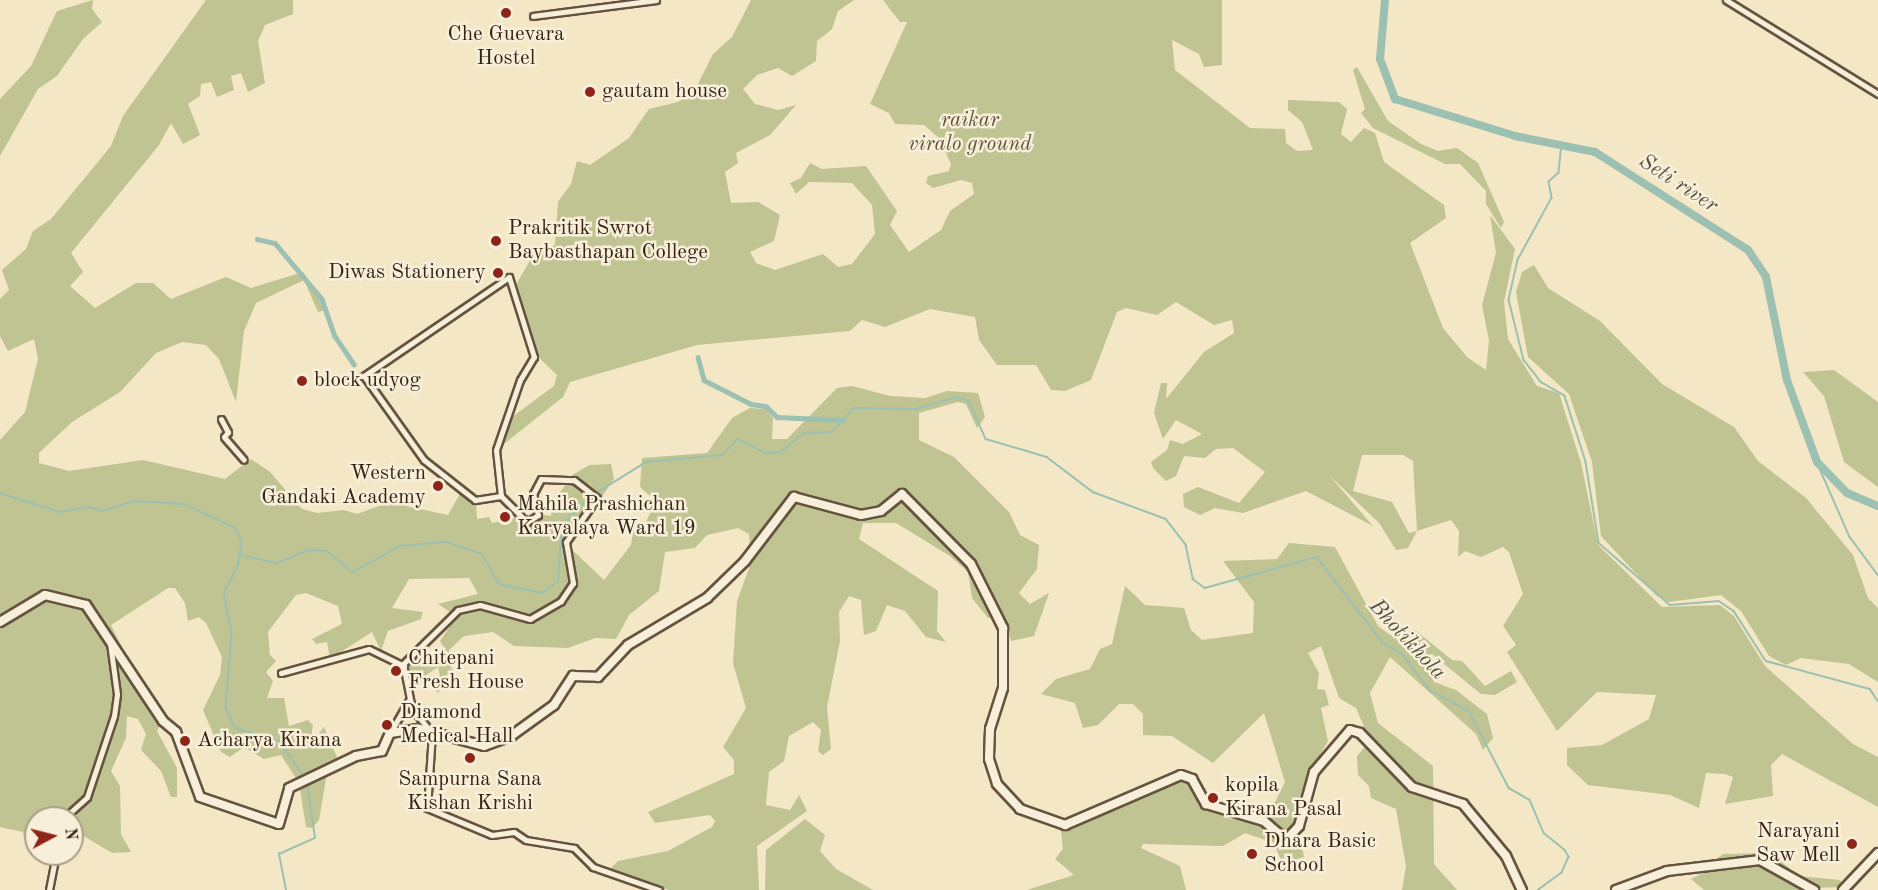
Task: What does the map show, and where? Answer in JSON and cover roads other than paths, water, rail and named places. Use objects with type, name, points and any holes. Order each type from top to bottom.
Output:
[{"type":"main road","points":[[0,622],[37,597],[53,595],[86,605],[111,639],[163,721],[176,732],[200,796],[279,824],[284,817],[283,796],[297,783],[382,751],[390,733],[432,732],[489,746],[542,716],[573,676],[602,675],[628,645],[707,598],[746,561],[794,496],[861,515],[881,511],[902,494],[971,564],[1003,628],[1004,688],[990,729],[989,759],[998,784],[1020,809],[1065,825],[1181,775],[1192,779],[1206,804],[1264,821],[1286,840],[1299,826],[1314,772],[1350,730],[1360,733],[1405,783],[1463,804],[1506,856],[1522,889]]},
{"type":"main road","points":[[1843,890],[1878,853]]},
{"type":"main road","points":[[1616,890],[1667,871],[1760,860],[1814,890]]},
{"type":"street","points":[[533,16],[656,0]]},
{"type":"street","points":[[1726,0],[1878,94]]},
{"type":"street","points":[[404,666],[458,610],[480,605],[530,619],[561,601],[573,584],[566,542],[597,498],[574,480],[541,479],[533,494],[538,515],[526,522],[501,496],[496,450],[520,380],[534,357],[509,277],[364,376],[427,464],[474,500],[501,496]]},
{"type":"street","points":[[221,419],[228,432],[224,436],[244,459]]},
{"type":"street","points":[[78,806],[87,798],[114,716],[117,694],[111,639]]},
{"type":"street","points":[[281,673],[369,649],[404,666]]},
{"type":"street","points":[[404,666],[416,718],[432,732],[427,808],[492,835],[514,832],[526,840],[574,848],[593,867],[659,890]]},
{"type":"street","points":[[390,733],[410,698]]},
{"type":"street","points":[[49,890],[54,866]]},
{"type":"waterway","name":"Seti river","points":[[1385,0],[1380,59],[1395,99],[1515,136],[1595,152],[1748,250],[1766,277],[1787,380],[1817,462],[1847,493],[1878,506]]},
{"type":"waterway","points":[[1562,144],[1559,173],[1549,182],[1552,198],[1518,260],[1509,300],[1524,360],[1541,382],[1565,396],[1586,462],[1599,543],[1670,605],[1719,601],[1734,611],[1766,661],[1870,689],[1878,701]]},
{"type":"waterway","points":[[257,239],[275,243],[322,299],[335,336],[354,364]]},
{"type":"waterway","points":[[698,357],[704,380],[751,404],[766,406],[777,417],[843,420]]},
{"type":"waterway","name":"Bhotikhola","points":[[595,494],[646,462],[722,455],[738,439],[765,453],[781,452],[804,433],[832,432],[854,408],[916,409],[957,397],[969,401],[986,439],[1047,457],[1093,492],[1166,519],[1186,545],[1193,579],[1205,588],[1317,557],[1383,643],[1401,653],[1431,691],[1469,711],[1509,788],[1530,800],[1544,833],[1565,850],[1569,857],[1562,873],[1539,890]]},
{"type":"waterway","points":[[1817,462],[1850,537],[1878,575]]},
{"type":"waterway","name":"Bhotikhola","points":[[0,493],[60,512],[89,507],[102,511],[134,501],[184,504],[236,528],[242,542],[239,564],[224,593],[232,634],[226,707],[235,728],[279,741],[304,776]]},
{"type":"waterway","name":"Bhotikhola","points":[[241,555],[277,563],[309,550],[327,551],[353,572],[400,546],[446,542],[482,554],[499,584],[542,593],[558,582],[561,536],[569,518],[590,497]]},
{"type":"waterway","points":[[286,890],[279,854],[315,838],[307,784]]},
{"type":"place","name":"Che Guevara Hostel","points":[[506,13]]},
{"type":"place","name":"gautam house","points":[[590,92]]},
{"type":"place","name":"Prakritik Swrot Baybasthapan College","points":[[496,241]]},
{"type":"place","name":"Diwas Stationery","points":[[498,273]]},
{"type":"place","name":"block udyog","points":[[302,381]]},
{"type":"place","name":"Western Gandaki Academy","points":[[438,486]]},
{"type":"place","name":"Mahila Prashichan Karyalaya Ward 19","points":[[505,517]]},
{"type":"place","name":"Chitepani Fresh House","points":[[396,671]]},
{"type":"place","name":"Diamond Medical Hall","points":[[387,725]]},
{"type":"place","name":"Acharya Kirana","points":[[185,741]]},
{"type":"place","name":"Sampurna Sana Kishan Krishi","points":[[470,758]]},
{"type":"place","name":"kopila Kirana Pasal","points":[[1213,798]]},
{"type":"place","name":"Narayani Saw Mell","points":[[1852,844]]},
{"type":"place","name":"Dhara Basic School","points":[[1252,854]]},
{"type":"park label","name":"raikar viralo ground","points":[[970,133]]}]
